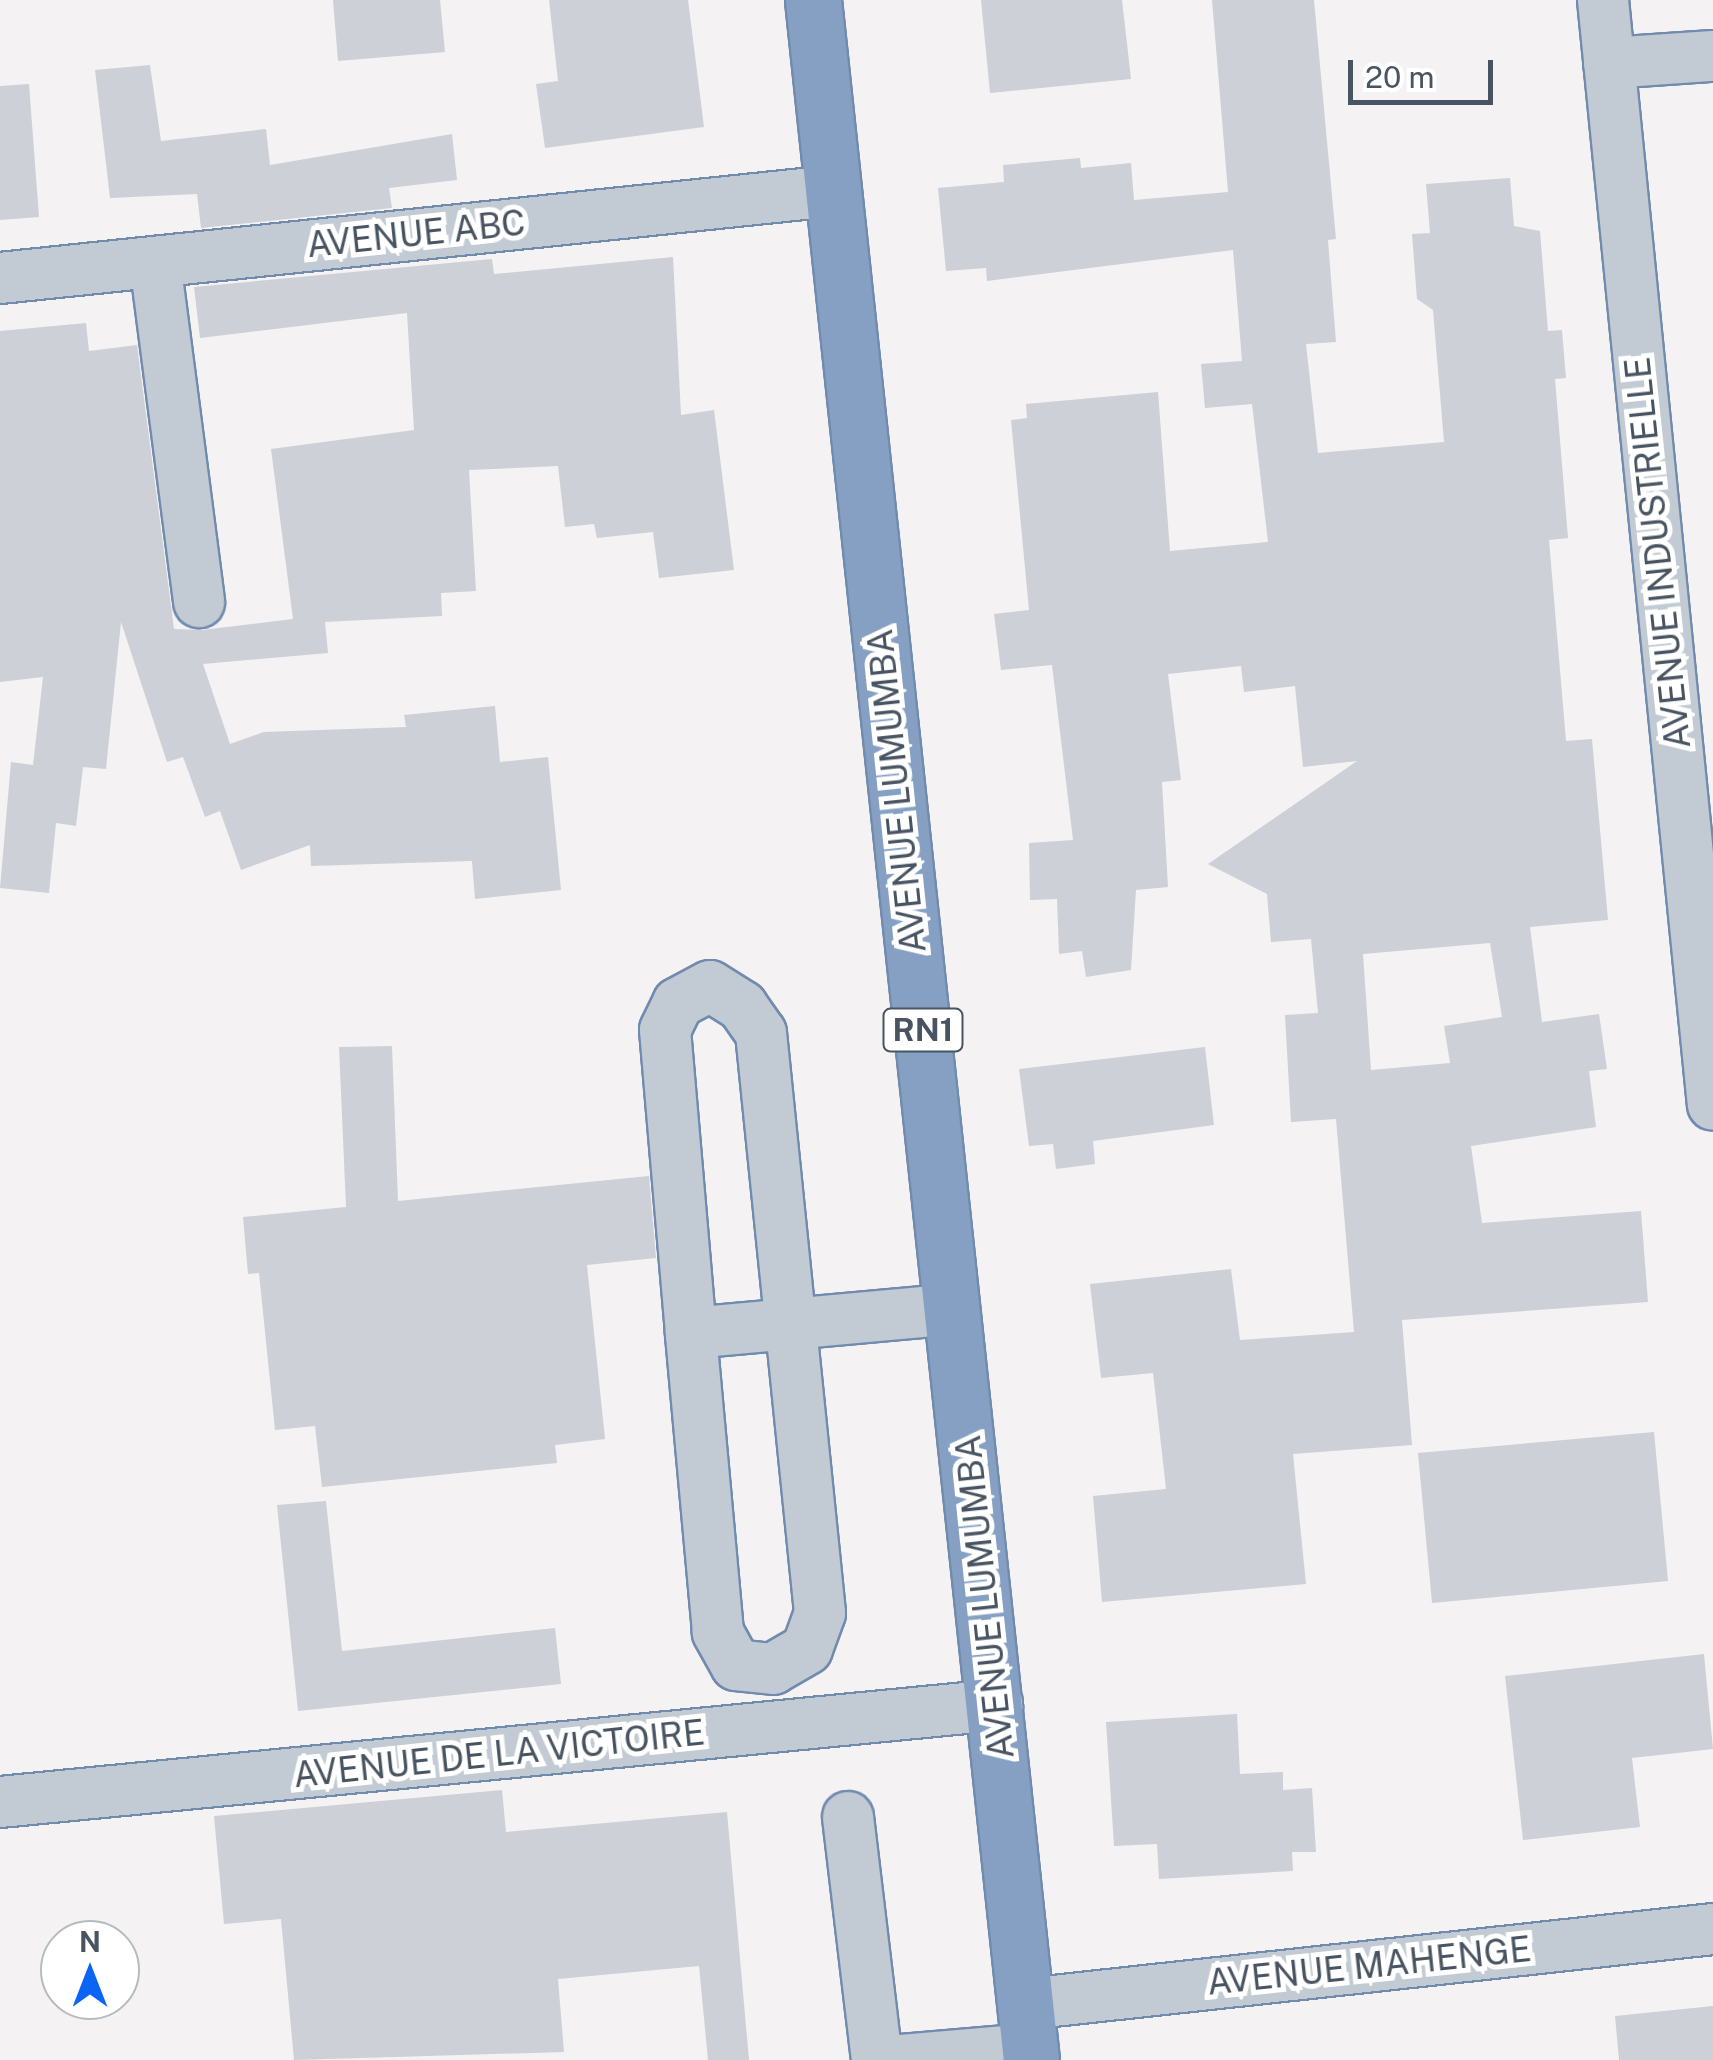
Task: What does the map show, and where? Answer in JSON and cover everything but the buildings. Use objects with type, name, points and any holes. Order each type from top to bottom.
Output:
[{"type":"highway","name":"AVENUE LUMUMBA","points":[[813,0],[997,1705],[1029,2038]]},
{"type":"street","name":"AVENUE INDUSTRIELLE","points":[[1603,0],[1713,1105]]},
{"type":"street","points":[[1609,62],[1713,56]]},
{"type":"street","name":"AVENUE ABC","points":[[0,278],[832,190]]},
{"type":"street","points":[[155,262],[199,602]]},
{"type":"street","points":[[710,986],[742,1006],[761,1033],[790,1326],[820,1612],[807,1648],[774,1669],[736,1665],[718,1632],[666,1030],[678,1003],[710,986]]},
{"type":"street","points":[[691,1334],[954,1310]]},
{"type":"street","name":"AVENUE DE LA VICTOIRE","points":[[0,1802],[997,1705]]},
{"type":"street","points":[[848,1817],[877,2060]]},
{"type":"street","name":"AVENUE MAHENGE","points":[[901,2060],[1713,1929]]}]
